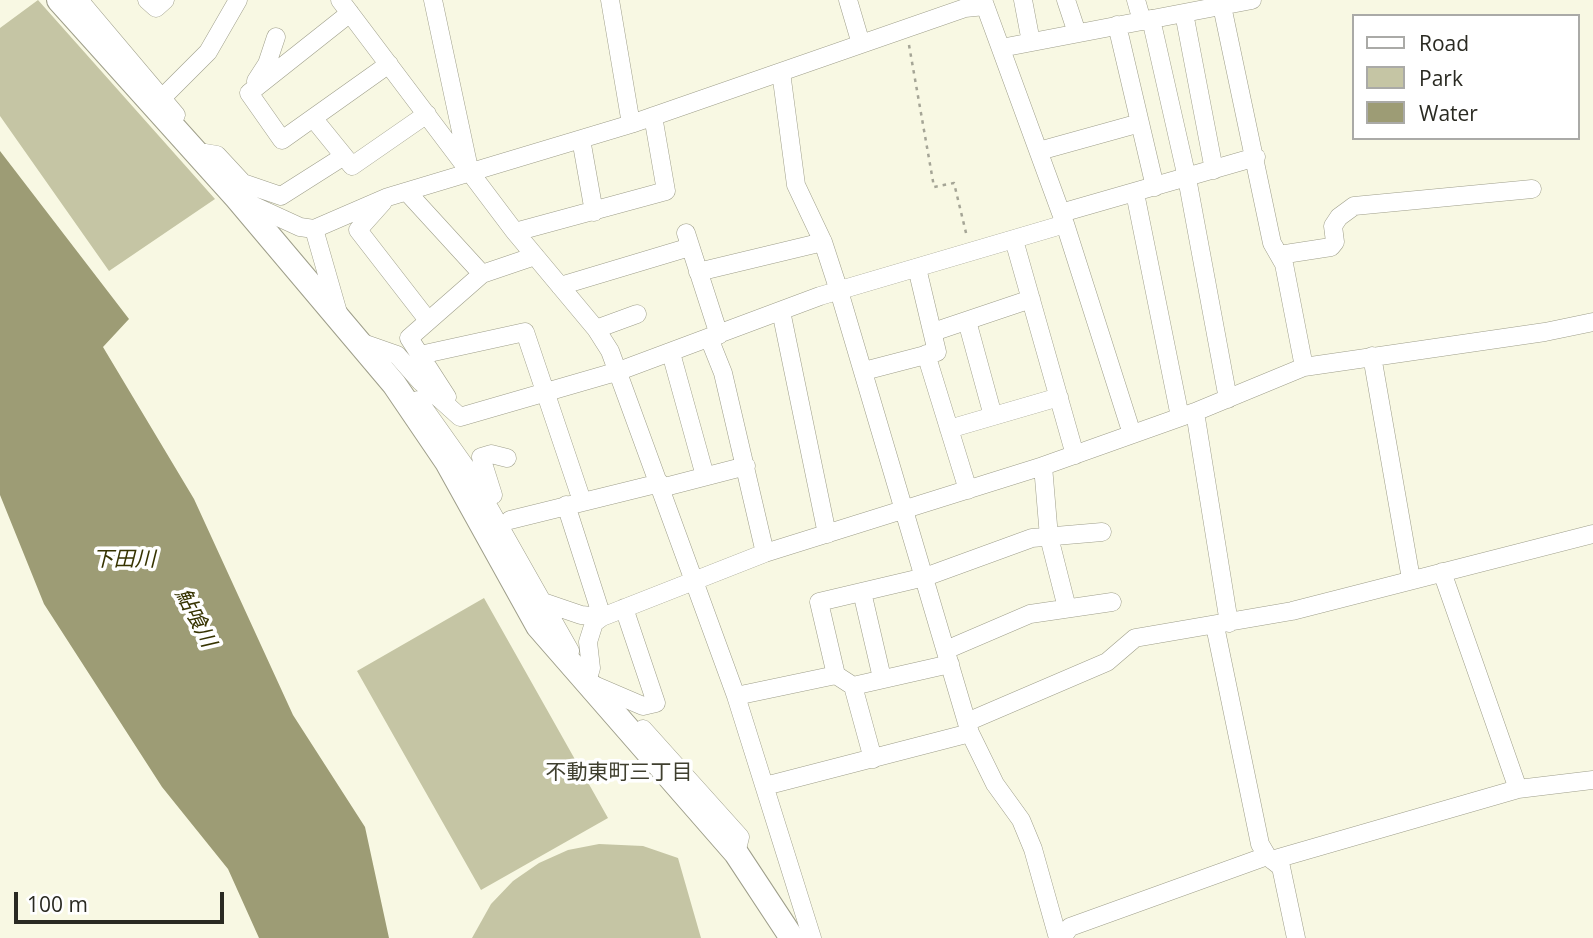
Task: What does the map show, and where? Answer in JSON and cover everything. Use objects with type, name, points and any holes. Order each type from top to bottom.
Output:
[{"type":"street","points":[[147,0],[156,8],[165,0]]},
{"type":"street","points":[[163,97],[208,52],[238,0]]},
{"type":"street","points":[[433,0],[470,172]]},
{"type":"street","points":[[610,0],[631,124]]},
{"type":"street","points":[[848,0],[861,44]]},
{"type":"street","points":[[1023,0],[1031,42]]},
{"type":"street","points":[[1066,0],[1077,33]]},
{"type":"street","points":[[1136,0],[1147,20],[1187,178],[1228,399]]},
{"type":"street","points":[[1001,48],[1184,13],[1214,4],[1252,0]]},
{"type":"street","points":[[76,1],[163,97],[210,164]]},
{"type":"street","points":[[76,1],[348,332],[394,384],[457,466],[515,553],[594,684],[643,706],[656,703],[624,608]]},
{"type":"street","points":[[237,198],[300,227],[314,229],[388,197],[631,124],[984,3],[1063,219],[1132,434]]},
{"type":"street","points":[[1214,4],[1256,157],[1272,243],[1283,264],[1304,367]]},
{"type":"street","points":[[249,93],[345,7],[515,232],[596,328],[619,371],[736,696],[765,786],[805,937]]},
{"type":"street","points":[[1184,13],[1214,170]]},
{"type":"street","points":[[1117,25],[1155,187]]},
{"type":"street","points":[[249,93],[267,64],[276,37]]},
{"type":"street","points":[[249,93],[282,140],[389,64]]},
{"type":"street","points":[[781,72],[796,186],[823,242],[839,291],[969,728],[995,784],[1021,820],[1060,938]]},
{"type":"street","points":[[313,118],[352,166],[426,114]]},
{"type":"street","points":[[515,232],[666,191],[653,116]]},
{"type":"street","points":[[1039,151],[1140,124]]},
{"type":"street","points":[[581,139],[594,212]]},
{"type":"street","points":[[210,164],[217,155],[243,183],[281,196],[344,156]]},
{"type":"street","points":[[460,417],[619,371],[839,291],[1014,240],[1135,193],[1256,157]]},
{"type":"street","points":[[1279,255],[1331,247],[1335,242],[1333,226],[1339,217],[1354,206],[1532,189]]},
{"type":"street","points":[[407,192],[482,274]]},
{"type":"street","points":[[1135,193],[1188,415],[1260,844],[1281,867],[1296,938]]},
{"type":"street","points":[[388,197],[358,230],[428,319]]},
{"type":"street","points":[[314,229],[348,332],[397,355],[420,381],[460,417]]},
{"type":"street","points":[[560,286],[688,240],[746,466],[765,553]]},
{"type":"street","points":[[1014,240],[1075,455]]},
{"type":"street","points":[[698,272],[823,242]]},
{"type":"street","points":[[460,417],[409,338],[482,274],[535,256]]},
{"type":"street","points":[[864,371],[937,352],[917,268]]},
{"type":"street","points":[[933,332],[1031,299]]},
{"type":"street","points":[[781,311],[827,534]]},
{"type":"street","points":[[596,328],[637,314]]},
{"type":"street","points":[[967,321],[993,416]]},
{"type":"street","points":[[594,684],[589,642],[594,623],[602,617],[694,579],[765,553],[1075,455],[1188,415],[1304,367],[1545,332],[1593,322]]},
{"type":"street","points":[[420,355],[525,332],[546,394],[602,617]]},
{"type":"street","points":[[671,353],[705,476]]},
{"type":"street","points":[[926,355],[968,490]]},
{"type":"street","points":[[1372,356],[1411,579]]},
{"type":"street","points":[[948,429],[1059,397]]},
{"type":"street","points":[[507,458],[491,453],[481,457],[494,495],[510,520],[515,553]]},
{"type":"street","points":[[457,466],[494,495]]},
{"type":"street","points":[[457,466],[538,625],[594,684],[805,937]]},
{"type":"street","points":[[510,520],[574,503],[746,466]]},
{"type":"street","points":[[1043,466],[1048,537],[1067,608]]},
{"type":"street","points":[[836,675],[819,602],[925,577],[1032,538],[1102,532]]},
{"type":"street","points":[[765,786],[873,760],[969,728],[1107,662],[1135,638],[1292,611],[1593,534]]},
{"type":"street","points":[[1442,572],[1518,789]]},
{"type":"street","points":[[862,592],[882,678]]},
{"type":"street","points":[[736,696],[836,675],[853,685],[882,678],[948,657],[1030,614],[1111,602]]},
{"type":"street","points":[[543,603],[581,615],[602,617]]},
{"type":"street","points":[[853,685],[873,760]]},
{"type":"street","points":[[1060,938],[1070,927],[1270,858],[1518,789],[1593,780]]},
{"type":"path","points":[[906,28],[934,187],[954,183],[971,252]]},
{"type":"green space","points":[[38,0],[215,199],[109,271],[0,116],[0,28]]},
{"type":"green space","points":[[484,598],[608,818],[481,890],[357,671]]},
{"type":"green space","points":[[599,844],[643,846],[678,858],[701,938],[472,938],[491,904],[513,881],[539,863],[568,850]]},
{"type":"water","name":"下田川","points":[[0,151],[129,319],[103,347],[194,499],[293,715],[365,827],[389,938],[259,938],[228,869],[162,787],[44,604],[0,495]]},
{"type":"district","name":"不動東町三丁目","points":[[619,773]]},
{"type":"water label","name":"鮎喰川","points":[[195,618]]}]
